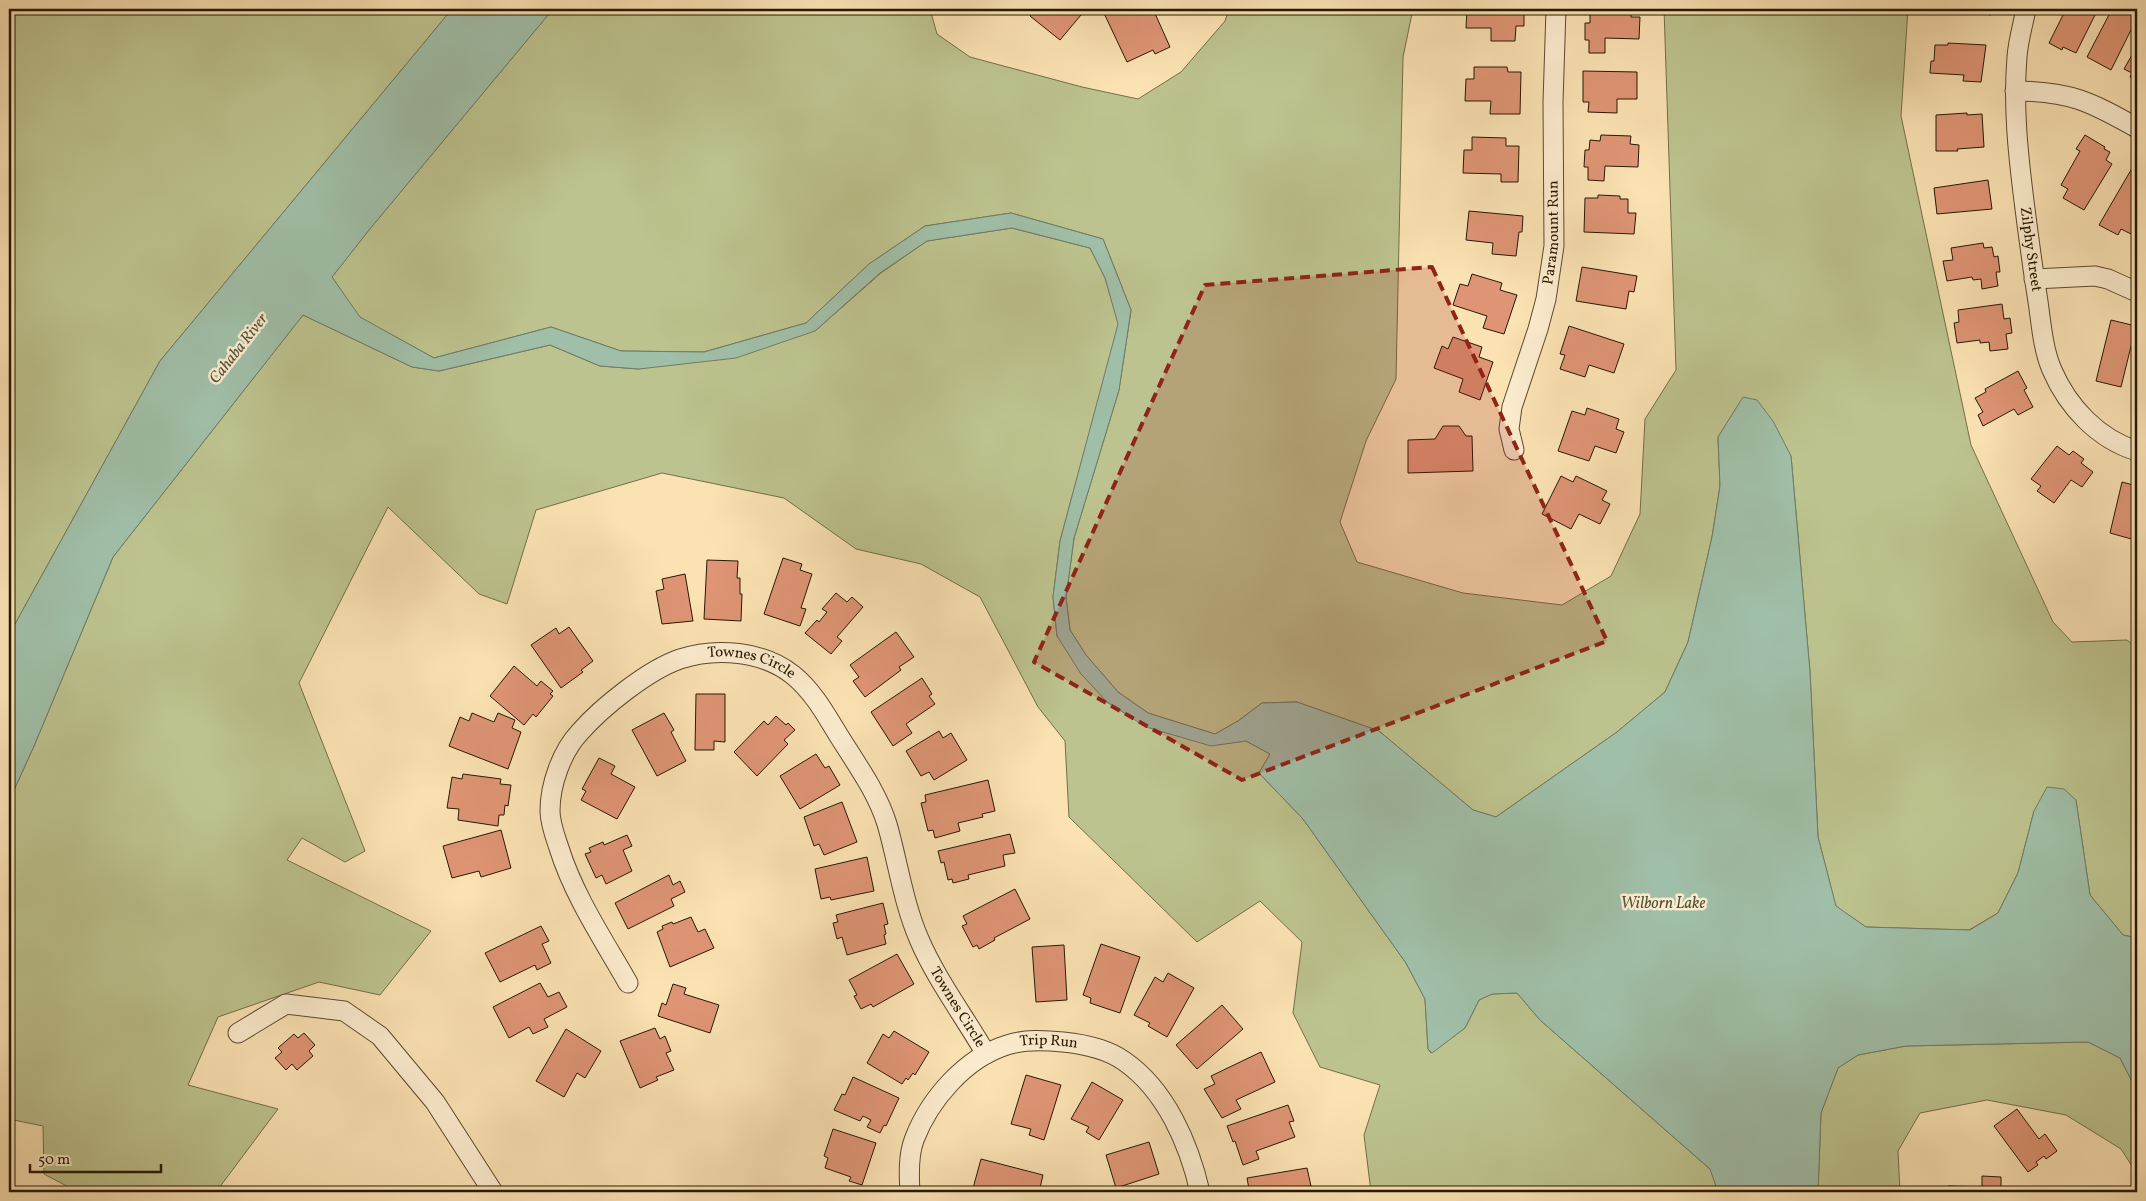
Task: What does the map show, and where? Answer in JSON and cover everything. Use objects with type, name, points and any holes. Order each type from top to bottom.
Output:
[{"type":"street","name":"Paramount Run","points":[[1514,450],[1509,429],[1512,407],[1544,306],[1554,246],[1553,102],[1556,9]]},
{"type":"street","name":"Zilphy Street","points":[[2026,9],[2017,56],[2016,136],[2034,279],[2046,350],[2051,368],[2072,405],[2099,432],[2137,451]]},
{"type":"street","points":[[2016,91],[2049,92],[2090,102],[2137,128]]},
{"type":"street","points":[[2034,279],[2096,276],[2108,279],[2137,292]]},
{"type":"street","name":"Townes Circle","points":[[628,983],[566,872],[554,835],[550,812],[552,788],[562,760],[579,733],[603,710],[651,672],[680,659],[714,652],[740,654],[771,662],[793,675],[814,696],[864,775],[877,797],[887,824],[909,910],[919,939],[941,981],[986,1054]]},
{"type":"street","points":[[238,1032],[286,1004],[344,1011],[380,1036],[435,1102],[492,1192]]},
{"type":"street","name":"Trip Run","points":[[910,1192],[909,1171],[914,1141],[928,1114],[944,1090],[956,1077],[986,1054],[1006,1045],[1028,1041],[1074,1043],[1103,1050],[1123,1060],[1143,1076],[1160,1097],[1182,1138],[1200,1192]]},
{"type":"highlighted area","points":[[1432,267],[1607,641],[1242,780],[1034,662],[1205,285]]},
{"type":"shaded area","points":[[9,9],[452,9],[160,361],[9,635]]},
{"type":"shaded area","points":[[553,9],[930,9],[937,34],[970,57],[1082,87],[1138,99],[1181,72],[1225,21],[1229,9],[1413,9],[1403,57],[1396,379],[1366,441],[1340,522],[1357,562],[1463,593],[1562,605],[1611,576],[1640,514],[1645,419],[1676,370],[1664,9],[1908,9],[1901,116],[1971,445],[2053,622],[2072,642],[2127,640],[2137,648],[2137,938],[2123,935],[2090,895],[2076,801],[2034,811],[2018,873],[1998,913],[1969,930],[1866,927],[1836,907],[1818,837],[1810,672],[1791,456],[1743,398],[1718,437],[1720,486],[1712,537],[1688,642],[1665,692],[1617,732],[1496,817],[1473,810],[1379,731],[1297,702],[1262,703],[1238,721],[1215,734],[1148,713],[1118,692],[1086,655],[1070,630],[1066,598],[1074,538],[1119,390],[1131,310],[1103,239],[1011,213],[925,226],[869,264],[806,323],[704,352],[621,351],[551,327],[434,358],[359,317],[332,277]]},
{"type":"shaded area","points":[[1012,228],[1090,248],[1105,278],[1119,324],[1060,541],[1053,597],[1057,636],[1107,702],[1211,745],[1246,741],[1270,754],[1259,773],[1303,819],[1406,963],[1425,999],[1428,1049],[1431,1053],[1465,1028],[1479,1000],[1492,994],[1517,993],[1540,1020],[1711,1170],[1718,1192],[1371,1192],[1364,1135],[1380,1085],[1320,1067],[1293,1013],[1302,942],[1260,901],[1197,942],[1069,817],[1065,741],[1038,707],[980,597],[921,564],[856,549],[784,498],[662,473],[536,510],[507,604],[479,594],[388,507],[299,683],[365,851],[345,862],[302,838],[287,860],[431,931],[380,995],[319,982],[218,1017],[188,1085],[278,1109],[216,1192],[78,1192],[44,1174],[43,1126],[9,1119],[9,801],[113,557],[303,315],[412,367],[439,371],[550,345],[600,366],[639,369],[815,331],[881,273],[927,241]]},
{"type":"shaded area","points":[[2088,1042],[2120,1058],[2137,1091],[2137,1174],[2121,1149],[2066,1115],[1987,1100],[1920,1113],[1898,1151],[1900,1192],[1818,1192],[1821,1113],[1838,1068],[1858,1055],[1906,1046]]},
{"type":"water","name":"Wilborn Lake","points":[[452,9],[553,9],[332,277],[360,317],[434,358],[551,327],[621,351],[704,352],[806,323],[869,264],[925,226],[1011,213],[1103,239],[1131,310],[1119,390],[1074,538],[1066,598],[1070,630],[1086,655],[1118,692],[1148,713],[1215,734],[1238,721],[1262,703],[1297,702],[1379,731],[1473,810],[1496,817],[1617,732],[1665,692],[1688,642],[1712,537],[1720,486],[1718,437],[1743,397],[1757,400],[1773,421],[1791,456],[1810,672],[1818,837],[1836,906],[1866,927],[1970,930],[1998,913],[2018,873],[2034,811],[2047,787],[2064,789],[2076,800],[2090,895],[2123,935],[2137,938],[2137,1091],[2120,1058],[2088,1042],[1906,1046],[1858,1055],[1838,1068],[1821,1113],[1818,1192],[1718,1192],[1710,1169],[1540,1020],[1517,993],[1492,994],[1479,1000],[1465,1028],[1432,1053],[1428,1049],[1425,999],[1406,963],[1303,819],[1259,773],[1270,754],[1246,741],[1211,746],[1146,727],[1107,702],[1081,674],[1057,636],[1053,597],[1060,541],[1118,324],[1105,278],[1090,248],[1012,228],[927,241],[880,273],[815,331],[736,358],[639,369],[600,366],[550,345],[439,371],[412,367],[303,315],[113,557],[9,801],[9,635],[160,361]]},
{"type":"building","points":[[1035,9],[1086,9],[1060,40],[1030,16]]},
{"type":"building","points":[[1102,9],[1130,9],[1132,13],[1142,9],[1153,9],[1170,47],[1155,54],[1153,50],[1127,62]]},
{"type":"building","points":[[1467,9],[1520,9],[1524,11],[1524,26],[1516,26],[1515,41],[1491,41],[1491,28],[1466,28]]},
{"type":"building","points":[[1601,9],[1631,9],[1631,17],[1640,17],[1639,39],[1605,38],[1605,53],[1589,53],[1589,40],[1585,40],[1585,23],[1590,23],[1590,13],[1601,13]]},
{"type":"building","points":[[1955,9],[1992,9],[1991,15]]},
{"type":"building","points":[[2066,9],[2098,9],[2076,53],[2063,47],[2062,50],[2049,43]]},
{"type":"building","points":[[2112,9],[2129,9],[2137,13],[2137,18],[2111,70],[2087,57]]},
{"type":"building","points":[[1948,43],[1986,45],[1981,82],[1963,81],[1964,75],[1930,73],[1931,61],[1934,61],[1935,45],[1948,45]]},
{"type":"building","points":[[2137,46],[2137,81],[2130,77],[2132,73],[2124,69]]},
{"type":"building","points":[[1474,67],[1507,67],[1508,72],[1521,72],[1520,114],[1490,114],[1491,101],[1465,101],[1466,79],[1474,79]]},
{"type":"building","points":[[1583,71],[1637,72],[1637,99],[1617,99],[1617,113],[1588,112],[1589,102],[1583,102]]},
{"type":"building","points":[[1967,113],[1967,115],[1982,114],[1984,147],[1957,149],[1958,151],[1936,151],[1936,115]]},
{"type":"building","points":[[1601,135],[1631,136],[1630,144],[1639,145],[1638,167],[1605,166],[1604,181],[1588,180],[1588,167],[1584,167],[1585,150],[1589,150],[1590,140],[1600,141]]},
{"type":"building","points":[[2085,135],[2110,152],[2106,160],[2112,164],[2084,210],[2063,198],[2068,189],[2061,185],[2080,151],[2076,149]]},
{"type":"building","points":[[1472,137],[1506,138],[1506,146],[1519,146],[1518,182],[1501,182],[1501,174],[1463,173],[1464,150],[1472,150]]},
{"type":"building","points":[[2135,163],[2137,164],[2137,222],[2131,234],[2121,229],[2118,235],[2099,225]]},
{"type":"building","points":[[1988,180],[1992,209],[1937,214],[1934,188]]},
{"type":"building","points":[[1598,195],[1620,196],[1620,199],[1628,199],[1628,213],[1636,213],[1634,234],[1584,232],[1585,198],[1598,198]]},
{"type":"building","points":[[1469,211],[1523,216],[1522,232],[1519,232],[1516,256],[1492,254],[1493,243],[1466,240]]},
{"type":"building","points":[[1983,243],[1984,248],[1992,247],[1994,257],[1998,256],[2000,272],[1996,272],[1998,286],[1982,289],[1981,279],[1973,280],[1972,277],[1947,281],[1943,261],[1953,260],[1951,248]]},
{"type":"building","points":[[1582,267],[1637,276],[1634,292],[1629,291],[1626,309],[1576,301]]},
{"type":"building","points":[[1472,274],[1502,283],[1500,290],[1517,295],[1504,334],[1483,328],[1487,316],[1453,305],[1460,284],[1468,286]]},
{"type":"building","points":[[2002,304],[2004,319],[2010,318],[2012,333],[2006,334],[2008,349],[1990,351],[1989,342],[1980,343],[1980,340],[1957,343],[1954,323],[1959,322],[1958,310]]},
{"type":"building","points":[[2111,320],[2136,326],[2121,387],[2096,381]]},
{"type":"building","points":[[1569,326],[1624,344],[1614,373],[1589,365],[1585,377],[1560,369],[1565,355],[1560,354]]},
{"type":"building","points":[[1453,337],[1482,347],[1479,357],[1493,362],[1480,400],[1459,392],[1463,379],[1434,368],[1442,346],[1448,349]]},
{"type":"building","points":[[2018,371],[2027,388],[2024,390],[2033,407],[2018,415],[2014,409],[1983,426],[1978,415],[1983,412],[1975,398],[1986,392],[1985,389]]},
{"type":"building","points":[[1587,408],[1619,419],[1616,429],[1624,432],[1616,453],[1595,446],[1589,461],[1558,451],[1572,411],[1585,415]]},
{"type":"building","points":[[1443,426],[1459,426],[1466,436],[1472,436],[1473,471],[1408,473],[1408,440],[1435,439]]},
{"type":"building","points":[[2057,446],[2069,455],[2073,451],[2084,459],[2081,463],[2093,472],[2082,487],[2071,480],[2054,503],[2037,491],[2041,486],[2031,479]]},
{"type":"building","points":[[1561,476],[1573,482],[1576,476],[1607,491],[1602,500],[1610,504],[1600,524],[1579,514],[1571,529],[1542,514]]},
{"type":"building","points":[[2122,482],[2137,486],[2137,531],[2135,540],[2110,533]]},
{"type":"building","points":[[783,558],[802,564],[800,570],[812,574],[801,608],[806,609],[800,626],[764,614]]},
{"type":"building","points":[[707,560],[738,561],[737,578],[740,578],[740,594],[742,594],[741,621],[704,619]]},
{"type":"building","points":[[685,574],[693,621],[662,624],[656,591],[664,589],[662,579]]},
{"type":"building","points":[[836,593],[847,602],[852,597],[863,607],[837,637],[842,641],[831,654],[805,633],[817,620],[819,622],[827,612],[822,609]]},
{"type":"building","points":[[569,627],[593,661],[581,670],[583,672],[561,688],[531,645],[556,628],[559,634]]},
{"type":"building","points":[[896,632],[914,657],[899,667],[901,670],[865,697],[853,681],[859,677],[850,665]]},
{"type":"building","points":[[514,666],[537,686],[541,681],[553,691],[550,694],[553,696],[536,717],[533,714],[524,725],[490,696]]},
{"type":"building","points":[[922,678],[932,694],[929,696],[935,704],[906,724],[912,733],[893,746],[871,712]]},
{"type":"building","points":[[696,694],[725,694],[725,742],[714,741],[714,750],[695,750]]},
{"type":"building","points":[[472,713],[494,722],[498,713],[515,720],[512,728],[521,732],[508,769],[449,746],[460,717],[469,721]]},
{"type":"building","points":[[664,713],[674,730],[671,732],[686,761],[657,776],[632,730]]},
{"type":"building","points":[[776,716],[795,730],[784,740],[788,744],[757,776],[734,752],[764,721],[768,725]]},
{"type":"building","points":[[939,731],[943,738],[951,733],[967,760],[934,780],[929,772],[921,776],[906,751]]},
{"type":"building","points":[[816,754],[825,768],[829,766],[840,785],[800,809],[780,776]]},
{"type":"building","points":[[599,758],[615,766],[611,774],[635,787],[617,819],[581,800],[586,791],[582,789]]},
{"type":"building","points":[[463,774],[501,779],[500,784],[511,785],[508,806],[505,805],[504,815],[499,815],[498,826],[458,820],[459,809],[447,808],[452,777],[462,779]]},
{"type":"building","points":[[988,780],[995,811],[982,814],[983,817],[958,823],[960,831],[935,838],[933,830],[928,831],[921,803],[926,802],[925,795]]},
{"type":"building","points":[[842,802],[857,842],[824,855],[819,844],[814,846],[804,817]]},
{"type":"building","points":[[501,830],[511,868],[481,877],[479,871],[452,878],[443,846]]},
{"type":"building","points":[[1010,834],[1015,853],[1003,855],[1005,866],[968,875],[969,879],[953,883],[952,879],[948,880],[944,862],[941,863],[938,851]]},
{"type":"building","points":[[627,835],[632,846],[623,850],[632,871],[606,884],[602,875],[596,878],[585,854],[591,852],[589,848],[603,842],[604,845]]},
{"type":"building","points":[[867,857],[874,891],[831,900],[830,897],[821,899],[815,869]]},
{"type":"building","points":[[669,875],[673,885],[680,881],[685,892],[671,899],[674,906],[628,929],[615,903]]},
{"type":"building","points":[[1015,889],[1030,919],[994,938],[995,940],[979,949],[977,945],[973,947],[962,926],[967,924],[963,916]]},
{"type":"building","points":[[883,903],[888,924],[884,925],[886,944],[847,955],[842,937],[837,939],[833,923],[838,922],[836,915]]},
{"type":"building","points":[[691,917],[698,932],[705,929],[714,948],[670,967],[657,932],[663,929],[662,926]]},
{"type":"building","points":[[541,926],[549,941],[542,944],[551,963],[537,970],[535,965],[500,982],[485,953]]},
{"type":"building","points":[[1101,944],[1140,957],[1120,1013],[1090,1003],[1091,998],[1083,995]]},
{"type":"building","points":[[1064,945],[1067,1000],[1036,1002],[1032,947]]},
{"type":"building","points":[[897,954],[914,984],[873,1007],[871,1004],[861,1009],[854,996],[857,995],[849,980]]},
{"type":"building","points":[[1168,973],[1194,988],[1167,1037],[1148,1026],[1150,1023],[1134,1015],[1155,977],[1163,982]]},
{"type":"building","points":[[540,983],[548,997],[559,992],[567,1007],[544,1019],[548,1027],[533,1034],[529,1027],[509,1038],[493,1007]]},
{"type":"building","points":[[673,984],[686,988],[684,994],[719,1005],[710,1033],[658,1016],[662,1003],[666,1005]]},
{"type":"building","points":[[1222,1005],[1243,1029],[1197,1069],[1176,1045]]},
{"type":"building","points":[[655,1028],[660,1039],[665,1036],[671,1051],[666,1053],[674,1070],[656,1077],[658,1080],[640,1088],[620,1041]]},
{"type":"building","points":[[566,1029],[601,1051],[585,1078],[577,1073],[564,1097],[536,1081]]},
{"type":"building","points":[[894,1031],[929,1052],[915,1075],[913,1073],[902,1084],[867,1063],[883,1034],[889,1038]]},
{"type":"building","points":[[304,1033],[315,1045],[309,1051],[313,1056],[297,1070],[292,1064],[286,1070],[275,1058],[282,1052],[278,1048],[294,1034],[298,1038]]},
{"type":"building","points":[[1261,1052],[1275,1082],[1236,1100],[1241,1109],[1222,1118],[1204,1089],[1215,1084],[1211,1076]]},
{"type":"building","points":[[1026,1075],[1061,1085],[1044,1140],[1029,1135],[1031,1129],[1011,1124]]},
{"type":"building","points":[[853,1077],[899,1098],[886,1126],[884,1125],[880,1133],[867,1127],[871,1120],[863,1116],[860,1121],[834,1110],[842,1094],[845,1095]]},
{"type":"building","points":[[1092,1082],[1123,1100],[1099,1140],[1086,1132],[1089,1127],[1071,1119]]},
{"type":"building","points":[[1288,1105],[1294,1121],[1289,1122],[1295,1137],[1256,1151],[1259,1159],[1243,1165],[1235,1141],[1233,1142],[1227,1126]]},
{"type":"building","points":[[2017,1109],[2039,1139],[2045,1134],[2057,1151],[2046,1159],[2044,1156],[2036,1162],[2038,1165],[2028,1172],[1994,1126]]},
{"type":"building","points":[[833,1129],[876,1143],[862,1185],[849,1181],[851,1177],[825,1168],[828,1158],[824,1156]]},
{"type":"building","points":[[1149,1142],[1159,1174],[1116,1188],[1106,1155]]},
{"type":"building","points":[[981,1159],[1043,1175],[1039,1192],[972,1192]]},
{"type":"building","points":[[1307,1168],[1311,1186],[1302,1187],[1303,1192],[1244,1192],[1244,1190],[1249,1189],[1247,1178]]},
{"type":"building","points":[[1982,1176],[2001,1177],[2001,1191],[2007,1192],[1948,1192],[1948,1186],[1982,1187]]},
{"type":"water label","name":"Cahaba River","points":[[239,349]]}]
